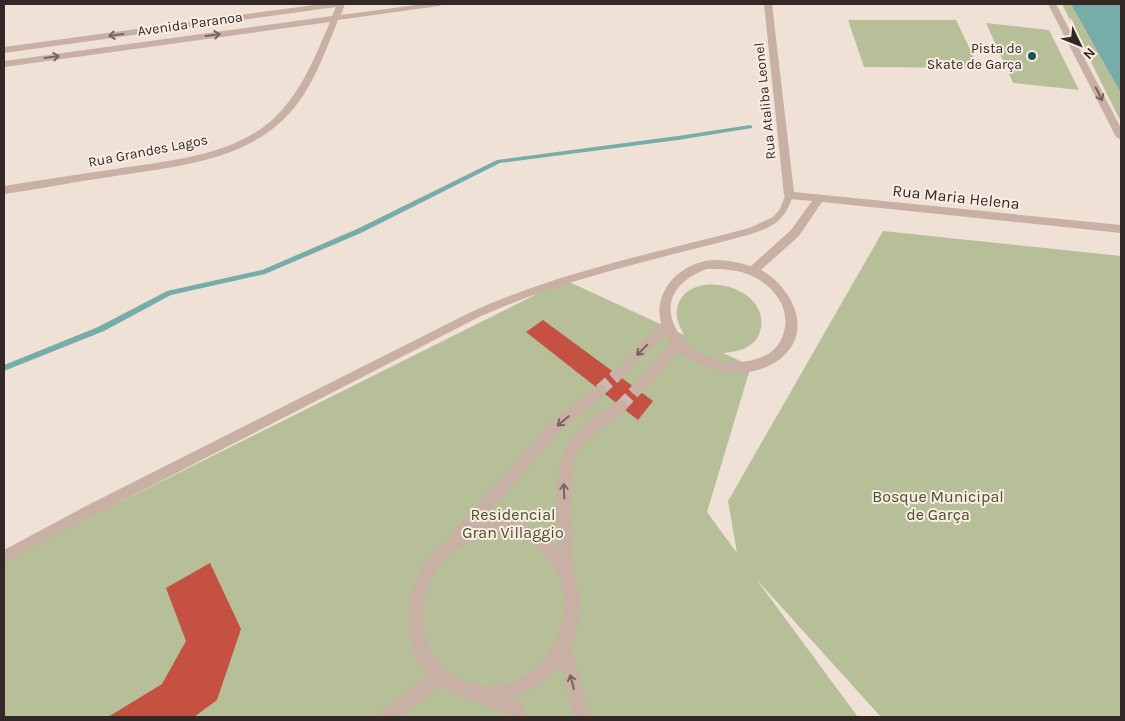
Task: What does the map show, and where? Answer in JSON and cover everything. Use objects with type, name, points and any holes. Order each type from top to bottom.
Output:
[{"type":"street","name":"Rua Grandes Lagos","points":[[4,190],[184,161],[228,149],[262,132],[283,115],[299,95],[335,18],[339,4]]},
{"type":"street","name":"Avenida Paranoa","points":[[4,50],[339,4]]},
{"type":"street","name":"Avenida Paranoa","points":[[4,64],[440,4]]},
{"type":"street","name":"Rua Ataliba Leonel","points":[[768,4],[789,195]]},
{"type":"street","points":[[1052,4],[1121,137]]},
{"type":"street","name":"Rua Maria Helena","points":[[789,195],[1121,229]]},
{"type":"street","points":[[753,272],[795,234],[819,199]]},
{"type":"street","points":[[730,265],[753,272],[773,284],[787,302],[792,322],[788,342],[774,357],[752,366],[725,367],[700,359],[679,344],[666,325],[664,305],[670,287],[685,273],[706,266],[730,265]]},
{"type":"street","points":[[617,375],[666,325]]},
{"type":"street","points":[[637,389],[679,344]]},
{"type":"street","points":[[518,717],[515,709],[461,689],[440,676],[426,659],[418,639],[415,617],[418,595],[426,575],[437,557],[453,543],[509,482],[556,426],[600,390]]},
{"type":"street","points":[[461,689],[478,694],[500,694],[522,688],[541,675],[557,658],[573,617],[572,595],[567,575],[564,484],[566,464],[580,437],[621,406]]},
{"type":"street","points":[[453,543],[471,534],[490,528],[509,529],[527,534],[544,543],[557,557],[567,575]]},
{"type":"street","points":[[563,646],[582,717]]},
{"type":"street","points":[[387,717],[440,676]]},
{"type":"lane","points":[[4,556],[92,509],[510,298],[565,280],[751,231],[779,217],[785,210],[789,195]]},
{"type":"green space","points":[[1062,4],[1121,4],[1121,122]]},
{"type":"green space","points":[[848,20],[956,20],[979,68],[864,67]]},
{"type":"green space","name":"Pista de Skate de Garça","points":[[986,23],[1049,30],[1079,90],[1013,83]]},
{"type":"green space","name":"Residencial Gran Villaggio","points":[[883,231],[1121,256],[1121,717],[881,717],[756,579],[858,717],[4,717],[4,560],[565,280],[684,335],[678,320],[677,310],[683,296],[694,288],[710,285],[726,286],[741,292],[754,302],[761,315],[758,337],[745,348],[723,353],[751,366],[707,512],[737,553],[728,501]]},
{"type":"water","points":[[1071,4],[1121,4],[1121,93]]},
{"type":"building","points":[[543,320],[653,401],[638,420],[526,332]]},
{"type":"building","points":[[210,563],[241,629],[217,700],[194,717],[108,717],[162,684],[186,641],[166,588]]},
{"type":"waterway","points":[[4,368],[101,329],[169,293],[263,272],[359,231],[499,161],[750,127]]},
{"type":"tunnel","points":[[600,390],[617,375]]},
{"type":"tunnel","points":[[621,406],[637,389]]},
{"type":"place","name":"Pista de Skate de Garça","points":[[1032,56]]},
{"type":"park label","name":"Bosque Municipal de Garça","points":[[938,505]]}]
